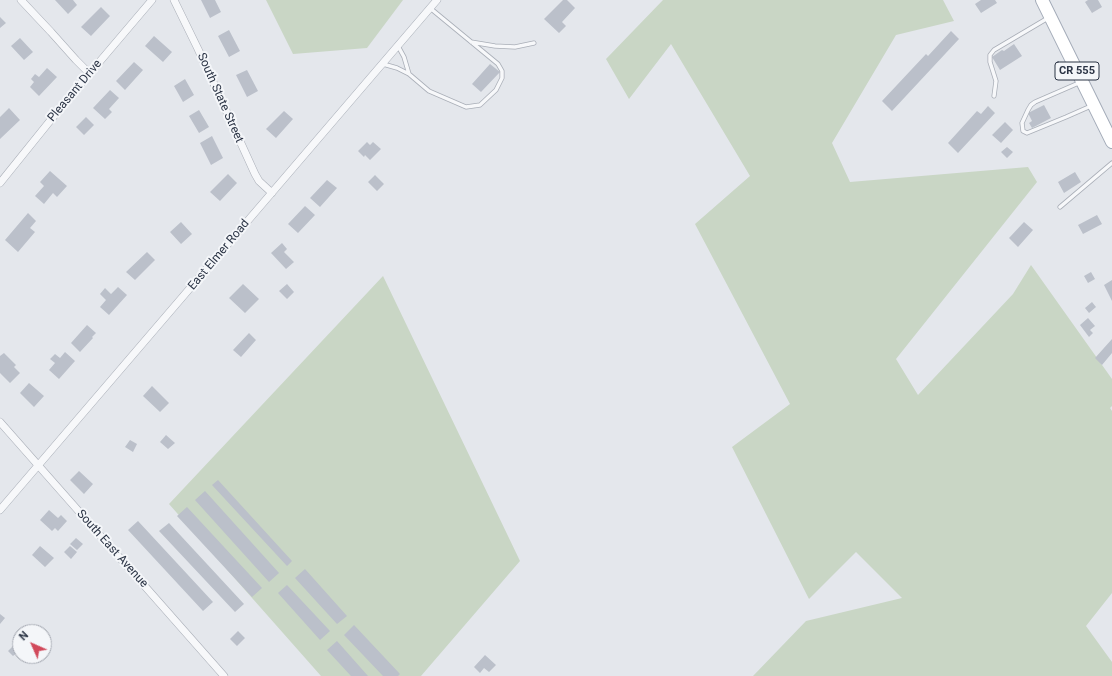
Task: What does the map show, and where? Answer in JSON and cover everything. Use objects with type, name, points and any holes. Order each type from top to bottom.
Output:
[{"type":"main road","name":"CR 555","points":[[1042,0],[1112,142]]},
{"type":"street","points":[[21,0],[76,60],[90,73]]},
{"type":"street","name":"Pleasant Drive","points":[[0,183],[152,0]]},
{"type":"street","name":"South State Street","points":[[174,0],[255,174],[272,193]]},
{"type":"street","name":"East Elmer Road","points":[[0,510],[437,0]]},
{"type":"street","name":"South East Avenue","points":[[0,422],[224,676]]},
{"type":"lane","points":[[383,64],[398,68],[409,74],[429,91],[466,107],[480,105],[496,90],[502,78],[502,71],[498,64],[430,8]]},
{"type":"lane","points":[[994,96],[996,81],[990,62],[990,55],[994,50],[1050,16]]},
{"type":"lane","points":[[470,42],[495,46],[515,47],[534,43]]},
{"type":"lane","points":[[398,46],[404,57],[409,74]]},
{"type":"lane","points":[[1082,81],[1031,105],[1022,123],[1023,131],[1027,133],[1094,105]]},
{"type":"lane","points":[[1060,207],[1112,163]]},
{"type":"green space","points":[[266,0],[403,0],[367,48],[293,54]]},
{"type":"green space","points":[[663,0],[943,0],[954,21],[896,35],[832,143],[850,182],[1028,167],[1037,182],[896,359],[918,395],[1013,294],[1031,265],[1112,379],[1112,406],[1110,408],[1112,411],[1112,593],[1086,626],[1112,662],[1112,676],[753,676],[806,621],[902,598],[856,552],[809,599],[732,447],[790,404],[695,224],[750,176],[671,44],[629,99],[606,59]]},
{"type":"green space","points":[[383,276],[520,561],[421,676],[321,676],[169,504]]},
{"type":"building","points":[[55,0],[73,0],[77,5],[68,14]]},
{"type":"building","points":[[201,0],[215,0],[221,12],[210,18]]},
{"type":"building","points":[[563,0],[567,0],[575,8],[562,22],[566,26],[559,33],[544,19]]},
{"type":"building","points":[[981,0],[995,0],[997,3],[981,13],[975,4]]},
{"type":"building","points":[[1088,0],[1098,0],[1102,7],[1092,13],[1085,2]]},
{"type":"building","points":[[101,7],[110,16],[91,36],[81,27]]},
{"type":"building","points":[[0,17],[6,23],[0,28]]},
{"type":"building","points":[[229,30],[240,51],[229,57],[218,36]]},
{"type":"building","points":[[951,31],[959,39],[892,111],[882,101],[926,54],[928,56]]},
{"type":"building","points":[[154,36],[172,52],[163,62],[145,46]]},
{"type":"building","points":[[20,38],[33,52],[24,60],[11,46]]},
{"type":"building","points":[[1014,44],[1022,56],[1000,70],[992,57]]},
{"type":"building","points":[[134,62],[143,70],[125,90],[116,81]]},
{"type":"building","points":[[490,64],[500,72],[481,92],[472,84]]},
{"type":"building","points":[[47,68],[57,77],[39,96],[30,87],[34,82],[31,79],[35,74],[39,77]]},
{"type":"building","points":[[247,70],[258,91],[247,97],[236,75]]},
{"type":"building","points":[[185,79],[194,95],[183,102],[174,86]]},
{"type":"building","points":[[110,90],[119,98],[109,109],[112,112],[105,119],[93,108]]},
{"type":"building","points":[[1044,105],[1051,118],[1032,128],[1029,123],[1032,121],[1028,113]]},
{"type":"building","points":[[988,106],[995,113],[958,153],[948,143],[977,111],[981,114]]},
{"type":"building","points":[[9,108],[20,120],[0,139],[0,117]]},
{"type":"building","points":[[199,110],[209,127],[199,133],[189,116]]},
{"type":"building","points":[[284,111],[293,119],[276,138],[266,129]]},
{"type":"building","points":[[86,117],[94,125],[84,135],[76,127]]},
{"type":"building","points":[[1005,122],[1013,130],[1001,143],[992,135]]},
{"type":"building","points":[[212,136],[223,158],[211,165],[200,143]]},
{"type":"building","points":[[367,142],[370,145],[373,142],[381,149],[370,160],[358,151]]},
{"type":"building","points":[[1007,147],[1013,152],[1007,158],[1001,152]]},
{"type":"building","points":[[50,171],[67,186],[57,197],[53,193],[44,204],[35,196],[44,186],[40,182]]},
{"type":"building","points":[[1075,172],[1081,182],[1064,193],[1058,182]]},
{"type":"building","points":[[228,174],[237,183],[220,201],[210,192]]},
{"type":"building","points":[[375,175],[384,184],[377,191],[368,182]]},
{"type":"building","points":[[327,180],[337,188],[320,207],[310,198]]},
{"type":"building","points":[[305,206],[315,215],[298,233],[288,224]]},
{"type":"building","points":[[28,213],[36,221],[30,228],[35,232],[18,252],[5,240]]},
{"type":"building","points":[[1097,215],[1102,224],[1083,234],[1078,225]]},
{"type":"building","points":[[181,222],[192,234],[181,244],[170,232]]},
{"type":"building","points":[[1024,222],[1033,230],[1018,247],[1009,238]]},
{"type":"building","points":[[282,243],[287,249],[284,252],[294,262],[286,269],[271,253]]},
{"type":"building","points":[[147,252],[155,260],[135,280],[126,272]]},
{"type":"building","points":[[1091,272],[1095,279],[1088,283],[1084,276]]},
{"type":"building","points":[[1112,280],[1112,301],[1104,285]]},
{"type":"building","points":[[243,284],[259,299],[245,313],[229,298]]},
{"type":"building","points":[[287,284],[294,292],[287,299],[279,291]]},
{"type":"building","points":[[118,287],[127,295],[109,315],[100,307],[106,300],[100,294],[105,288],[111,294]]},
{"type":"building","points":[[1092,302],[1096,307],[1089,313],[1085,308]]},
{"type":"building","points":[[1088,318],[1095,326],[1090,330],[1093,333],[1089,337],[1080,325]]},
{"type":"building","points":[[87,325],[96,333],[80,352],[71,343]]},
{"type":"building","points":[[249,333],[256,340],[241,357],[233,350]]},
{"type":"building","points":[[1112,339],[1112,353],[1102,365],[1095,358]]},
{"type":"building","points":[[65,352],[75,361],[59,379],[49,370],[55,363],[50,359],[55,354],[60,358]]},
{"type":"building","points":[[4,353],[16,365],[14,367],[20,373],[10,383],[0,373],[0,356]]},
{"type":"building","points":[[29,383],[44,396],[34,407],[20,393]]},
{"type":"building","points":[[152,386],[169,403],[160,412],[143,396]]},
{"type":"building","points":[[166,435],[175,443],[168,449],[160,442]]},
{"type":"building","points":[[130,440],[137,444],[133,452],[125,447]]},
{"type":"building","points":[[79,471],[93,484],[84,494],[70,480]]},
{"type":"building","points":[[218,480],[292,561],[287,566],[212,485]]},
{"type":"building","points":[[205,491],[279,573],[269,582],[195,500]]},
{"type":"building","points":[[187,507],[262,588],[252,597],[177,516]]},
{"type":"building","points":[[49,510],[58,518],[61,515],[67,521],[58,531],[55,528],[52,531],[40,520]]},
{"type":"building","points":[[138,521],[213,602],[203,611],[128,530]]},
{"type":"building","points":[[169,523],[244,604],[235,612],[159,531]]},
{"type":"building","points":[[76,538],[83,544],[77,550],[70,544]]},
{"type":"building","points":[[40,546],[54,558],[45,567],[32,555]]},
{"type":"building","points":[[70,546],[77,552],[71,559],[64,552]]},
{"type":"building","points":[[305,569],[347,616],[337,624],[295,578]]},
{"type":"building","points":[[287,585],[330,631],[320,640],[278,593]]},
{"type":"building","points":[[0,614],[5,618],[0,624]]},
{"type":"building","points":[[354,625],[400,674],[398,676],[383,676],[344,635]]},
{"type":"building","points":[[238,631],[245,638],[237,646],[230,639]]},
{"type":"building","points":[[337,641],[368,676],[351,676],[327,650]]},
{"type":"building","points":[[12,647],[12,655],[8,651]]},
{"type":"building","points":[[485,655],[496,665],[489,672],[484,668],[480,673],[474,667]]}]
